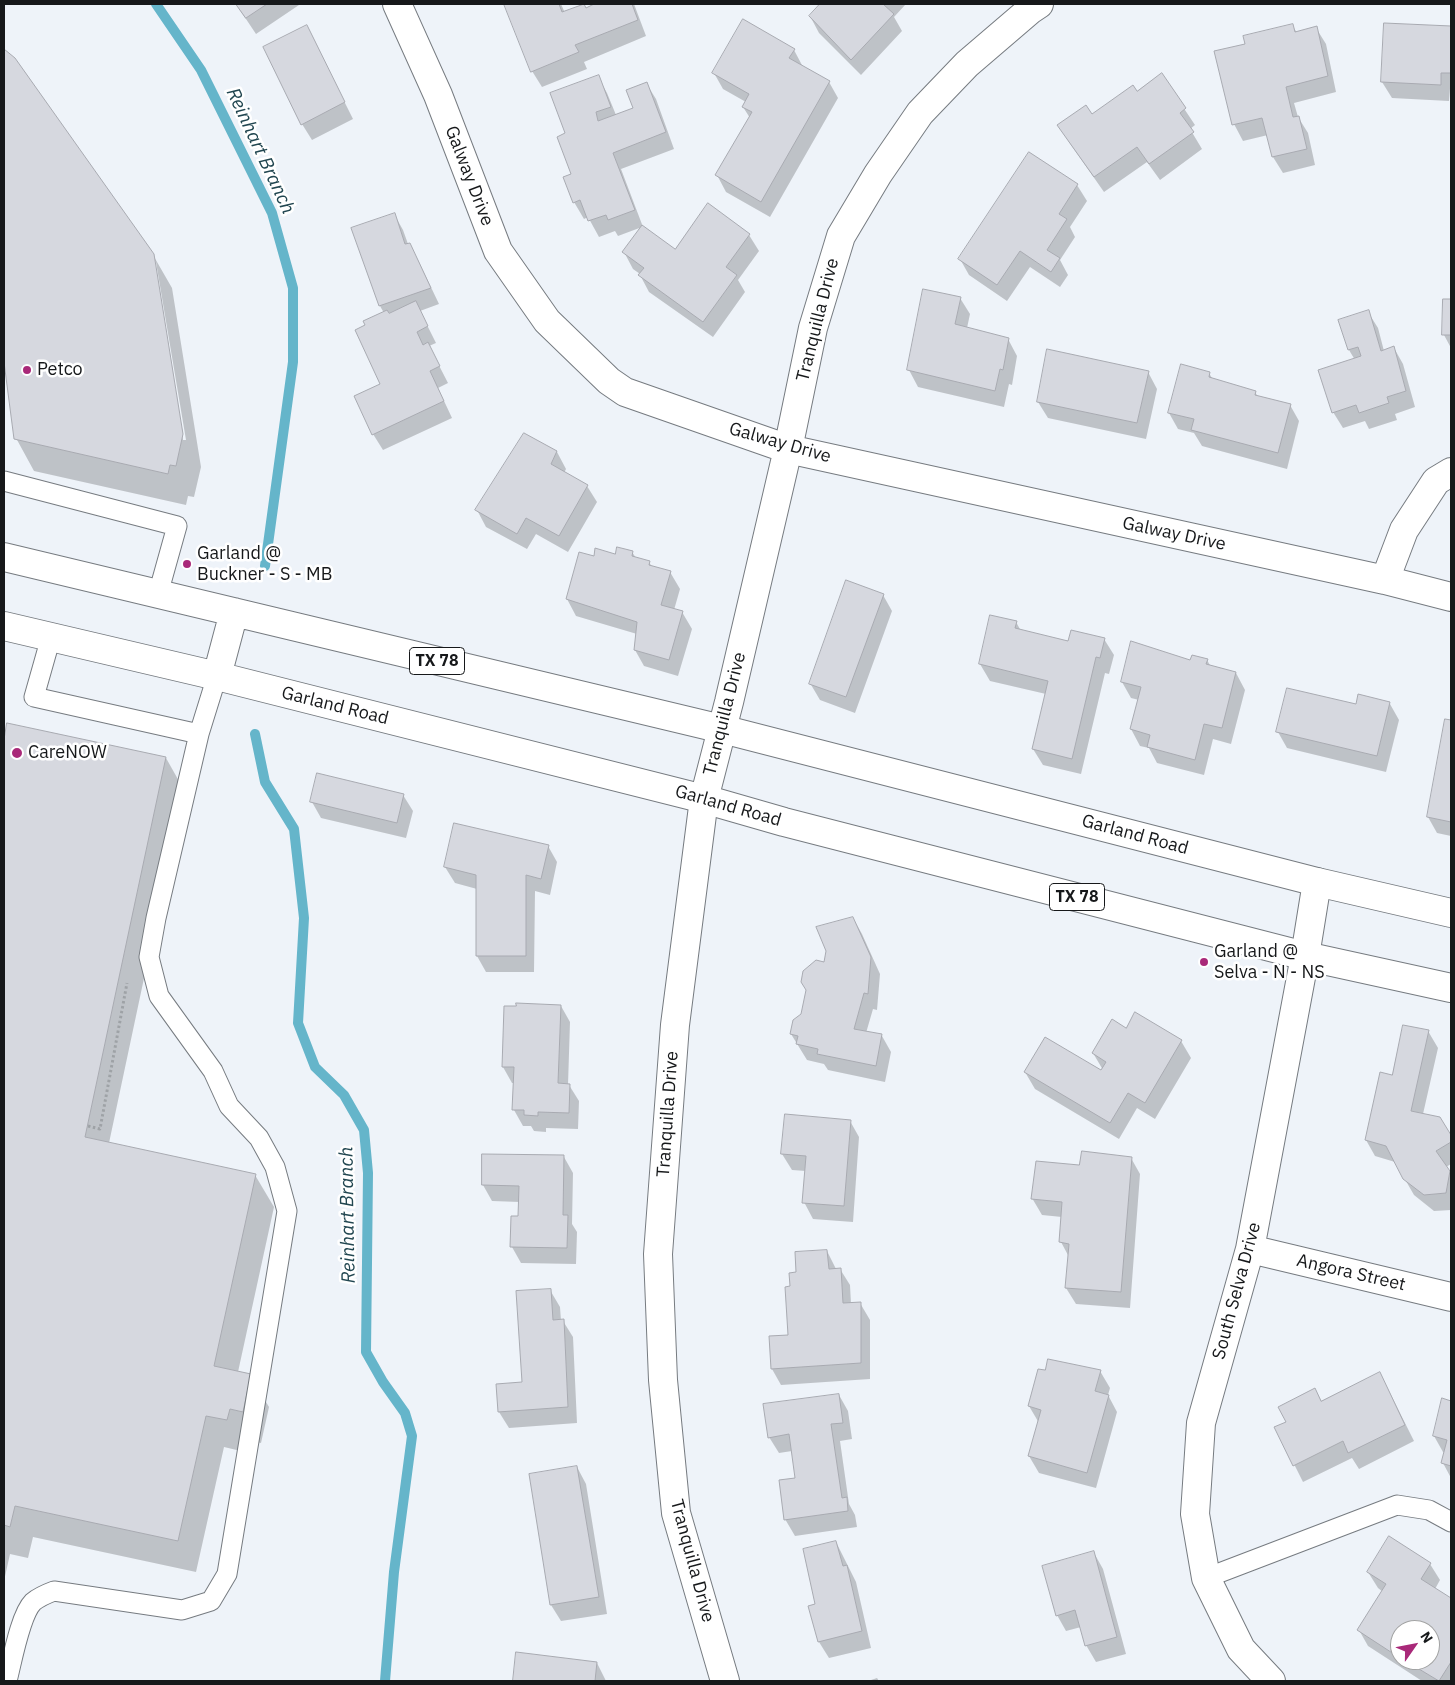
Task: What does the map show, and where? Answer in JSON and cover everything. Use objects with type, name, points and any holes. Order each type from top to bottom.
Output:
[{"type":"street","name":"Galway Drive","points":[[398,4],[438,95],[498,251],[547,321],[609,381],[625,392],[788,450],[1385,580],[1451,597]]},
{"type":"street","name":"Tranquilla Drive","points":[[725,1681],[676,1513],[663,1380],[658,1254],[675,1025],[704,799],[788,450],[813,328],[841,236],[878,174],[920,113],[967,64],[1039,4]]},
{"type":"street","points":[[1385,580],[1404,530],[1436,481],[1451,472]]},
{"type":"street","name":"Garland Road","points":[[4,557],[722,729],[1317,882],[1451,913]]},
{"type":"street","points":[[217,676],[234,612]]},
{"type":"street","name":"Garland Road","points":[[4,626],[217,676],[704,799],[784,822],[1306,956],[1451,988]]},
{"type":"street","name":"South Selva Drive","points":[[1271,1681],[1241,1649],[1206,1578],[1195,1514],[1201,1423],[1250,1250],[1306,956],[1317,882]]},
{"type":"street","name":"Angora Street","points":[[1250,1250],[1451,1297]]},
{"type":"lane","points":[[4,481],[177,526],[158,594]]},
{"type":"lane","points":[[52,637],[34,697],[199,734]]},
{"type":"lane","points":[[7,1681],[23,1619],[32,1603],[42,1596],[54,1591],[182,1610],[211,1601],[227,1574],[288,1212],[275,1167],[258,1138],[229,1106],[213,1071],[159,996],[149,957],[156,918],[199,734],[217,676]]},
{"type":"lane","points":[[1206,1578],[1397,1505],[1429,1510],[1451,1522]]},
{"type":"path","points":[[88,1126],[100,1129],[130,969],[149,957]]},
{"type":"building","points":[[236,4],[267,4],[246,18]]},
{"type":"building","points":[[504,4],[559,4],[562,12],[584,4],[586,8],[594,4],[632,4],[638,20],[575,45],[579,52],[531,72]]},
{"type":"building","points":[[820,4],[883,4],[894,14],[851,60],[809,16]]},
{"type":"building","points":[[743,19],[795,49],[789,58],[830,81],[761,202],[715,175],[752,112],[742,107],[749,94],[712,73]]},
{"type":"building","points":[[1384,23],[1451,26],[1451,73],[1441,73],[1441,85],[1381,82]]},
{"type":"building","points":[[1293,24],[1295,32],[1317,26],[1328,76],[1286,87],[1293,117],[1299,116],[1307,149],[1272,157],[1262,118],[1232,125],[1214,51],[1245,44],[1243,36]]},
{"type":"building","points":[[307,25],[345,102],[301,125],[263,47]]},
{"type":"building","points":[[4,49],[15,58],[154,254],[183,434],[176,466],[170,465],[168,474],[14,439],[4,362]]},
{"type":"building","points":[[1162,73],[1186,108],[1180,113],[1194,132],[1149,164],[1137,147],[1094,177],[1057,125],[1086,105],[1092,114],[1133,85],[1137,91]]},
{"type":"building","points":[[599,75],[611,107],[596,112],[598,121],[633,108],[626,90],[647,82],[666,132],[613,153],[635,210],[608,220],[606,215],[588,221],[580,200],[573,203],[563,177],[571,174],[557,137],[565,133],[550,93]]},
{"type":"building","points":[[1029,152],[1078,184],[1059,214],[1067,219],[1047,250],[1060,258],[1051,272],[1020,251],[997,285],[958,259]]},
{"type":"building","points":[[708,203],[750,234],[726,267],[737,275],[703,322],[638,275],[644,268],[622,252],[642,225],[675,249]]},
{"type":"building","points":[[395,213],[405,244],[410,243],[431,288],[379,306],[351,228]]},
{"type":"building","points":[[923,289],[961,297],[955,324],[1009,338],[1003,370],[1000,369],[995,391],[907,370]]},
{"type":"building","points":[[1443,299],[1451,299],[1451,335],[1442,335]]},
{"type":"building","points":[[416,301],[428,326],[417,332],[423,345],[428,342],[440,366],[430,371],[444,401],[372,435],[354,396],[380,384],[355,330],[365,325],[363,321],[387,310],[389,313]]},
{"type":"building","points":[[1369,310],[1381,351],[1394,346],[1406,391],[1387,397],[1389,403],[1359,413],[1356,405],[1332,413],[1318,370],[1361,356],[1358,347],[1348,350],[1338,320]]},
{"type":"building","points":[[1047,349],[1149,371],[1137,423],[1037,402]]},
{"type":"building","points":[[1181,364],[1210,372],[1209,377],[1256,391],[1255,395],[1291,404],[1278,453],[1191,430],[1194,419],[1168,413]]},
{"type":"building","points":[[524,433],[557,451],[551,464],[588,485],[559,536],[526,518],[517,534],[475,510]]},
{"type":"building","points":[[617,547],[633,551],[632,556],[650,561],[649,565],[671,571],[661,605],[683,611],[669,660],[634,650],[637,622],[566,599],[579,552],[594,556],[595,548],[615,554]]},
{"type":"building","points":[[846,580],[884,594],[846,697],[809,684]]},
{"type":"building","points":[[990,615],[1017,621],[1015,628],[1068,641],[1071,630],[1105,638],[1100,658],[1096,657],[1072,759],[1032,749],[1048,681],[979,664]]},
{"type":"building","points":[[1131,641],[1190,660],[1192,655],[1208,659],[1206,664],[1236,672],[1222,728],[1204,724],[1195,760],[1147,747],[1150,735],[1130,729],[1141,687],[1121,682]]},
{"type":"building","points":[[1287,688],[1356,704],[1358,694],[1390,702],[1377,756],[1276,732]]},
{"type":"building","points":[[1445,719],[1451,720],[1451,822],[1427,817]]},
{"type":"building","points":[[7,723],[166,757],[85,1137],[256,1174],[214,1366],[251,1374],[243,1412],[230,1409],[227,1420],[206,1416],[178,1541],[15,1506],[10,1527],[4,1525],[4,740]]},
{"type":"building","points":[[317,773],[404,794],[397,823],[310,802]]},
{"type":"building","points":[[454,823],[549,845],[541,879],[526,875],[526,956],[476,956],[476,875],[444,867]]},
{"type":"building","points":[[853,917],[871,957],[868,994],[864,993],[854,1029],[882,1034],[876,1066],[817,1054],[818,1049],[796,1044],[798,1036],[790,1034],[793,1020],[801,1014],[806,990],[801,982],[803,971],[816,960],[824,962],[826,951],[816,927]]},
{"type":"building","points":[[516,1003],[561,1005],[558,1083],[570,1084],[569,1113],[538,1112],[538,1116],[524,1115],[524,1110],[512,1110],[514,1067],[502,1067],[504,1006],[516,1006]]},
{"type":"building","points":[[1135,1012],[1182,1040],[1145,1103],[1128,1093],[1110,1123],[1024,1072],[1045,1037],[1101,1070],[1106,1062],[1092,1053],[1112,1019],[1126,1028]]},
{"type":"building","points":[[1403,1025],[1429,1030],[1411,1111],[1440,1117],[1451,1135],[1451,1142],[1436,1151],[1450,1171],[1446,1193],[1424,1195],[1403,1179],[1386,1146],[1365,1140],[1380,1072],[1392,1075]]},
{"type":"building","points":[[785,1114],[851,1120],[844,1206],[802,1203],[806,1156],[781,1154]]},
{"type":"building","points":[[1082,1151],[1132,1157],[1121,1292],[1065,1288],[1069,1244],[1059,1242],[1062,1202],[1031,1199],[1036,1161],[1079,1165]]},
{"type":"building","points":[[482,1154],[564,1155],[563,1215],[568,1215],[567,1248],[510,1247],[511,1216],[518,1216],[519,1186],[482,1185]]},
{"type":"building","points":[[827,1250],[829,1269],[841,1268],[843,1303],[861,1302],[861,1363],[771,1369],[769,1336],[788,1335],[785,1287],[790,1286],[789,1273],[796,1272],[795,1252]]},
{"type":"building","points":[[551,1289],[553,1320],[564,1319],[568,1407],[498,1412],[496,1384],[522,1382],[516,1291]]},
{"type":"building","points":[[1048,1359],[1101,1370],[1095,1391],[1109,1395],[1087,1473],[1028,1456],[1041,1410],[1028,1406],[1038,1369],[1045,1370]]},
{"type":"building","points":[[1380,1372],[1405,1425],[1348,1453],[1343,1441],[1293,1466],[1274,1427],[1286,1422],[1278,1407],[1315,1388],[1321,1401]]},
{"type":"building","points":[[839,1394],[843,1423],[831,1424],[842,1498],[847,1497],[848,1511],[784,1520],[779,1480],[795,1478],[789,1434],[768,1438],[763,1404]]},
{"type":"building","points":[[1442,1398],[1451,1401],[1451,1466],[1441,1463],[1447,1440],[1433,1436]]},
{"type":"building","points":[[577,1466],[599,1597],[550,1605],[529,1474]]},
{"type":"building","points":[[1389,1536],[1431,1563],[1421,1579],[1451,1598],[1451,1662],[1439,1681],[1421,1670],[1440,1670],[1440,1620],[1390,1620],[1390,1651],[1357,1630],[1386,1584],[1367,1572]]},
{"type":"building","points":[[836,1541],[843,1566],[847,1565],[862,1631],[818,1642],[808,1606],[815,1604],[803,1549]]},
{"type":"building","points":[[1094,1551],[1117,1637],[1085,1646],[1075,1610],[1056,1616],[1042,1566]]},
{"type":"building","points":[[516,1652],[597,1662],[595,1681],[513,1681]]},
{"type":"waterway","name":"Reinhart Branch","points":[[156,4],[201,70],[272,213],[293,288],[293,362],[265,566]]},
{"type":"waterway","name":"Reinhart Branch","points":[[255,734],[265,782],[294,829],[304,918],[298,1023],[315,1067],[344,1095],[364,1130],[368,1173],[366,1352],[383,1382],[405,1413],[412,1436],[394,1572],[385,1681]]},
{"type":"place","name":"Petco","points":[[27,370]]},
{"type":"place","name":"Garland @ Buckner - S - MB","points":[[187,564]]},
{"type":"place","name":"CareNOW","points":[[17,753]]},
{"type":"place","name":"Garland @ Selva - N - NS","points":[[1204,962]]}]
